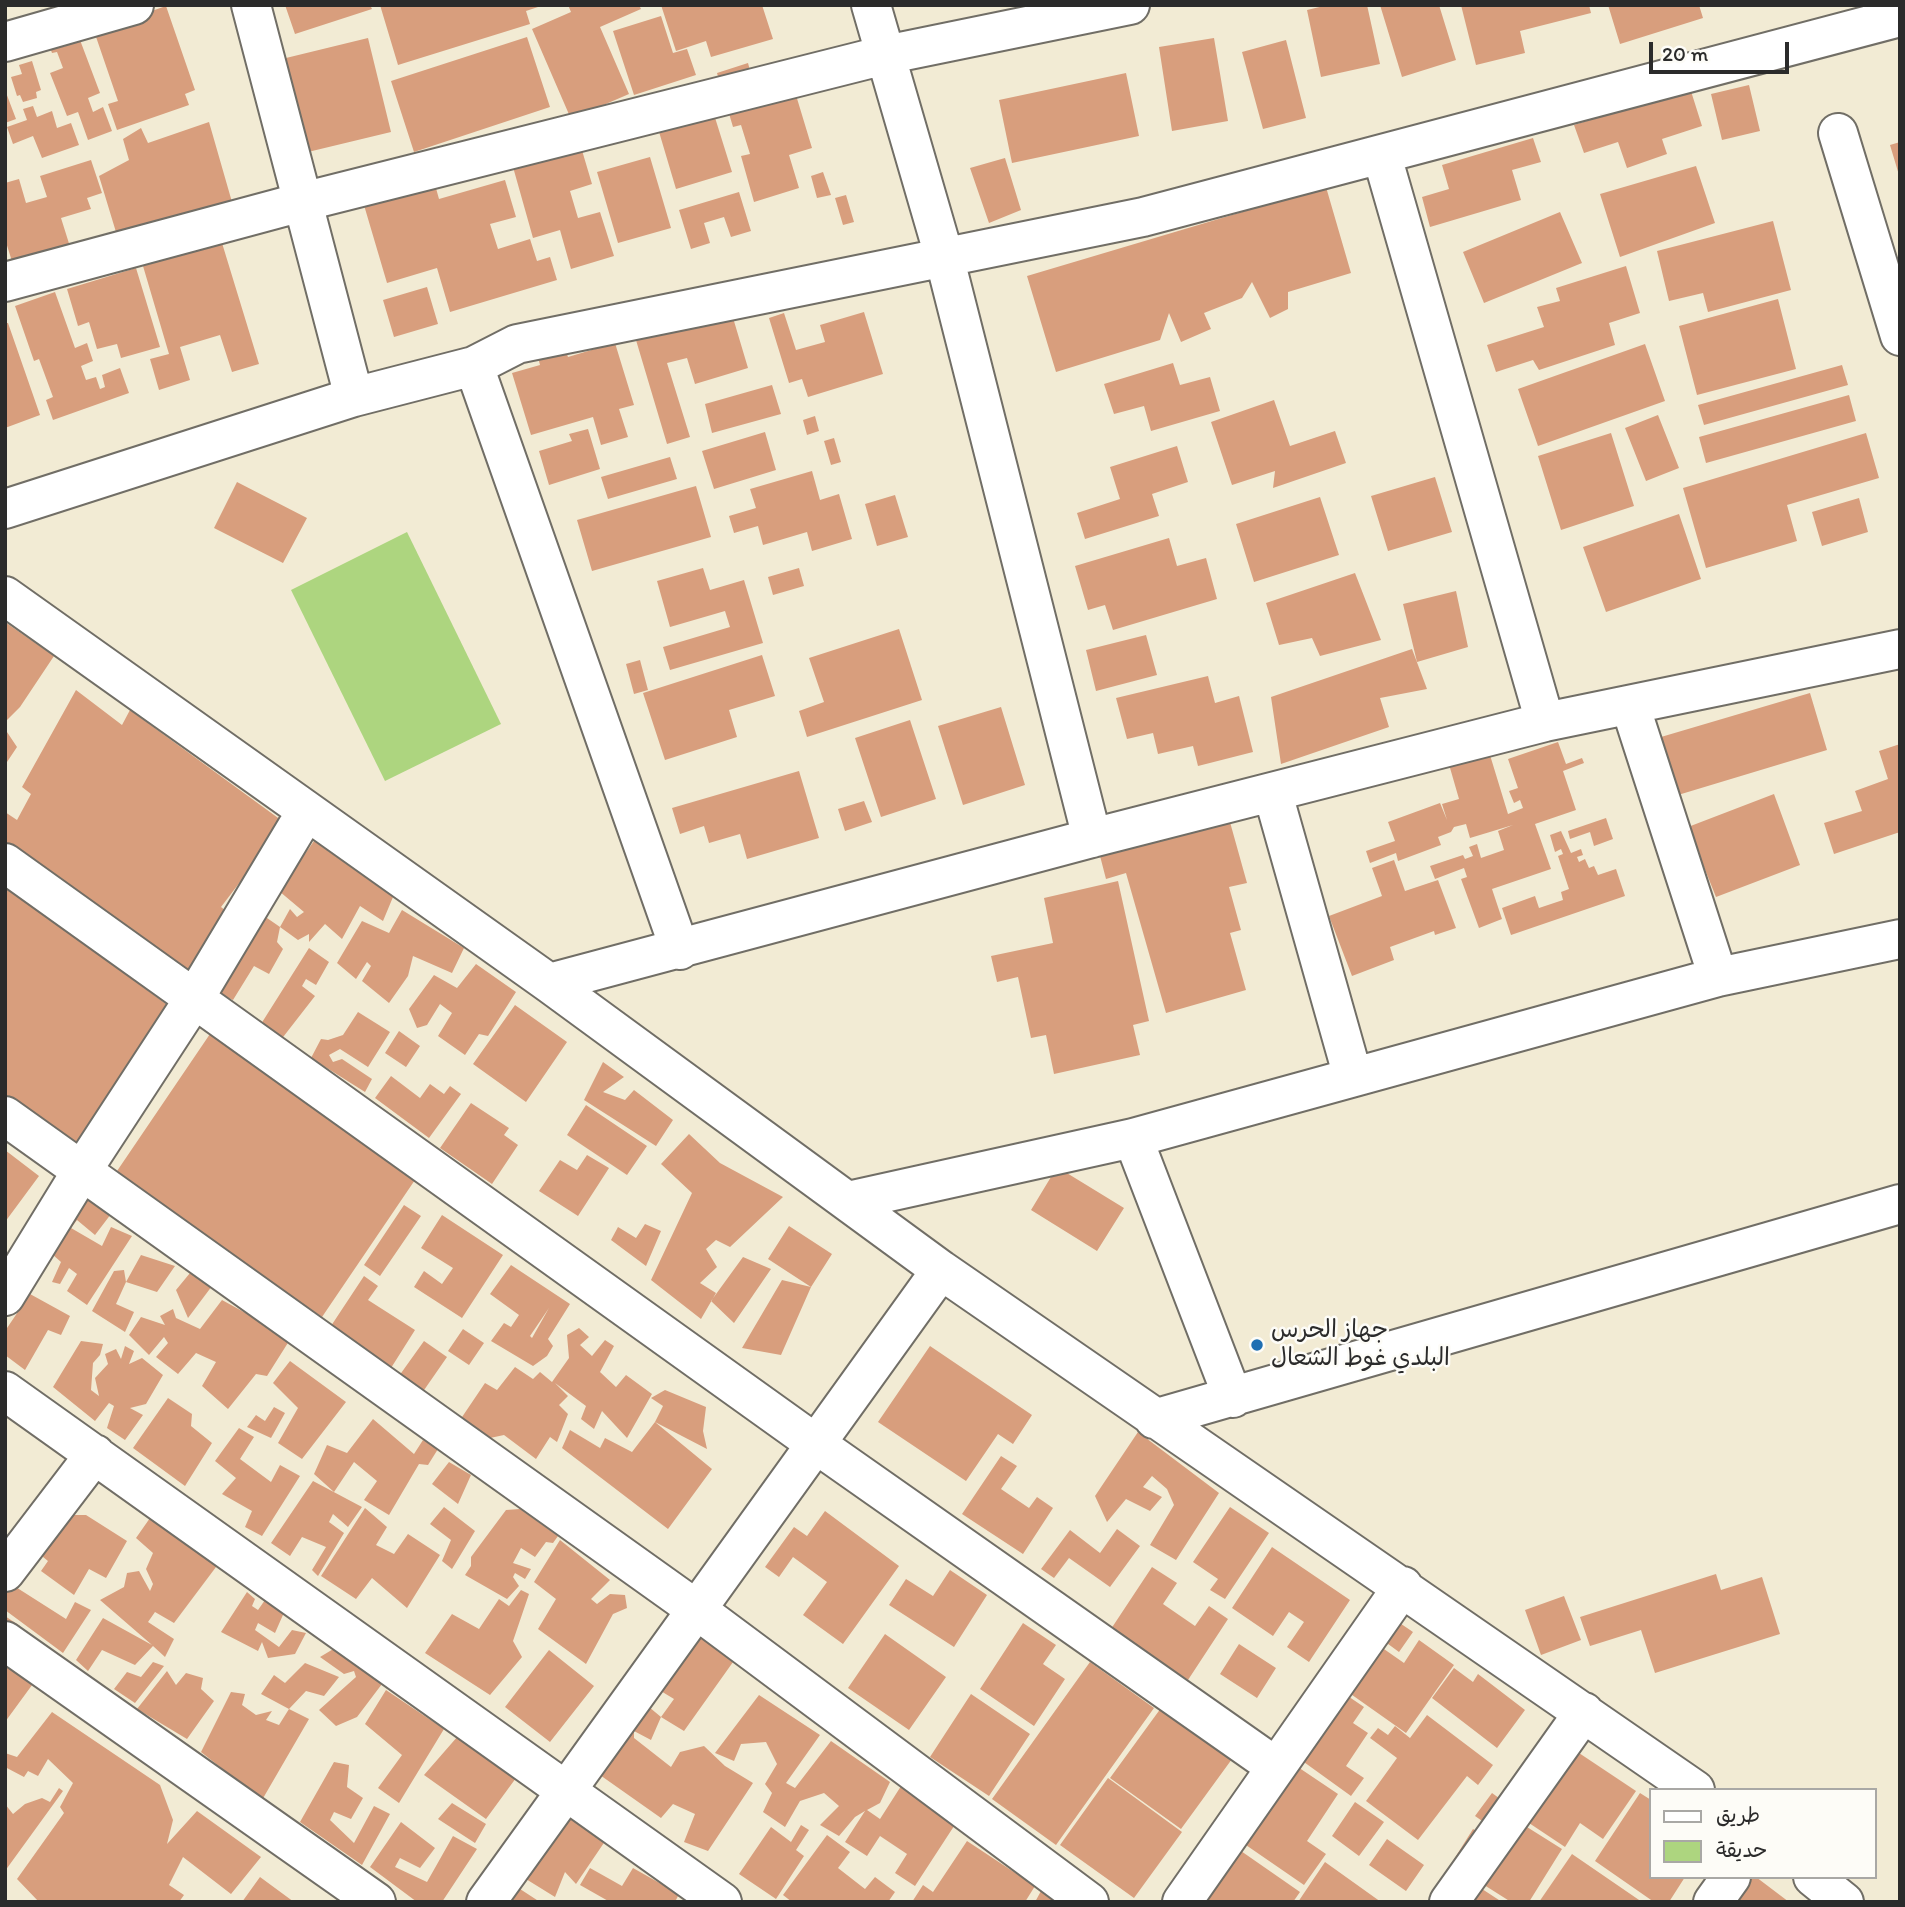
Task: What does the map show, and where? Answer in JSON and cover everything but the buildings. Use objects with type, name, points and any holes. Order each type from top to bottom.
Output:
[{"type":"street","points":[[5,42],[134,5]]},
{"type":"street","points":[[251,5],[354,397]]},
{"type":"street","points":[[871,5],[944,257],[1092,838]]},
{"type":"street","points":[[5,282],[302,202],[885,55],[1130,5]]},
{"type":"street","points":[[5,509],[354,397],[474,366],[517,344],[1143,217],[1382,156],[1885,15]]},
{"type":"street","points":[[1838,133],[1900,336]]},
{"type":"street","points":[[1382,156],[1545,722]]},
{"type":"street","points":[[474,366],[680,950]]},
{"type":"street","points":[[5,596],[549,983],[941,1270],[1154,1419],[1403,1586],[1692,1788]]},
{"type":"street","points":[[549,983],[1092,838],[1273,794],[1545,722],[1900,649]]},
{"type":"street","points":[[1630,705],[1717,977]]},
{"type":"street","points":[[1273,794],[1353,1077]]},
{"type":"street","points":[[5,1296],[83,1169],[194,999],[306,812]]},
{"type":"street","points":[[5,863],[816,1444],[1276,1767]]},
{"type":"street","points":[[848,1201],[1133,1138],[1717,977],[1900,939]]},
{"type":"street","points":[[5,1116],[83,1169],[697,1610],[1089,1902]]},
{"type":"street","points":[[1133,1138],[1233,1398]]},
{"type":"street","points":[[1154,1419],[1900,1204]]},
{"type":"street","points":[[486,1902],[941,1270]]},
{"type":"street","points":[[5,1391],[722,1902]]},
{"type":"street","points":[[5,1572],[95,1454]]},
{"type":"street","points":[[1182,1902],[1403,1586]]},
{"type":"street","points":[[5,1641],[376,1902]]},
{"type":"street","points":[[1449,1902],[1584,1712]]},
{"type":"street","points":[[1713,1902],[1730,1879]]},
{"type":"street","points":[[1815,1879],[1844,1902]]},
{"type":"green space","points":[[407,532],[501,724],[385,781],[291,590]]},
{"type":"place","name":"جهاز الحرس البلدي غوط الشعال","points":[[1257,1345]]}]
